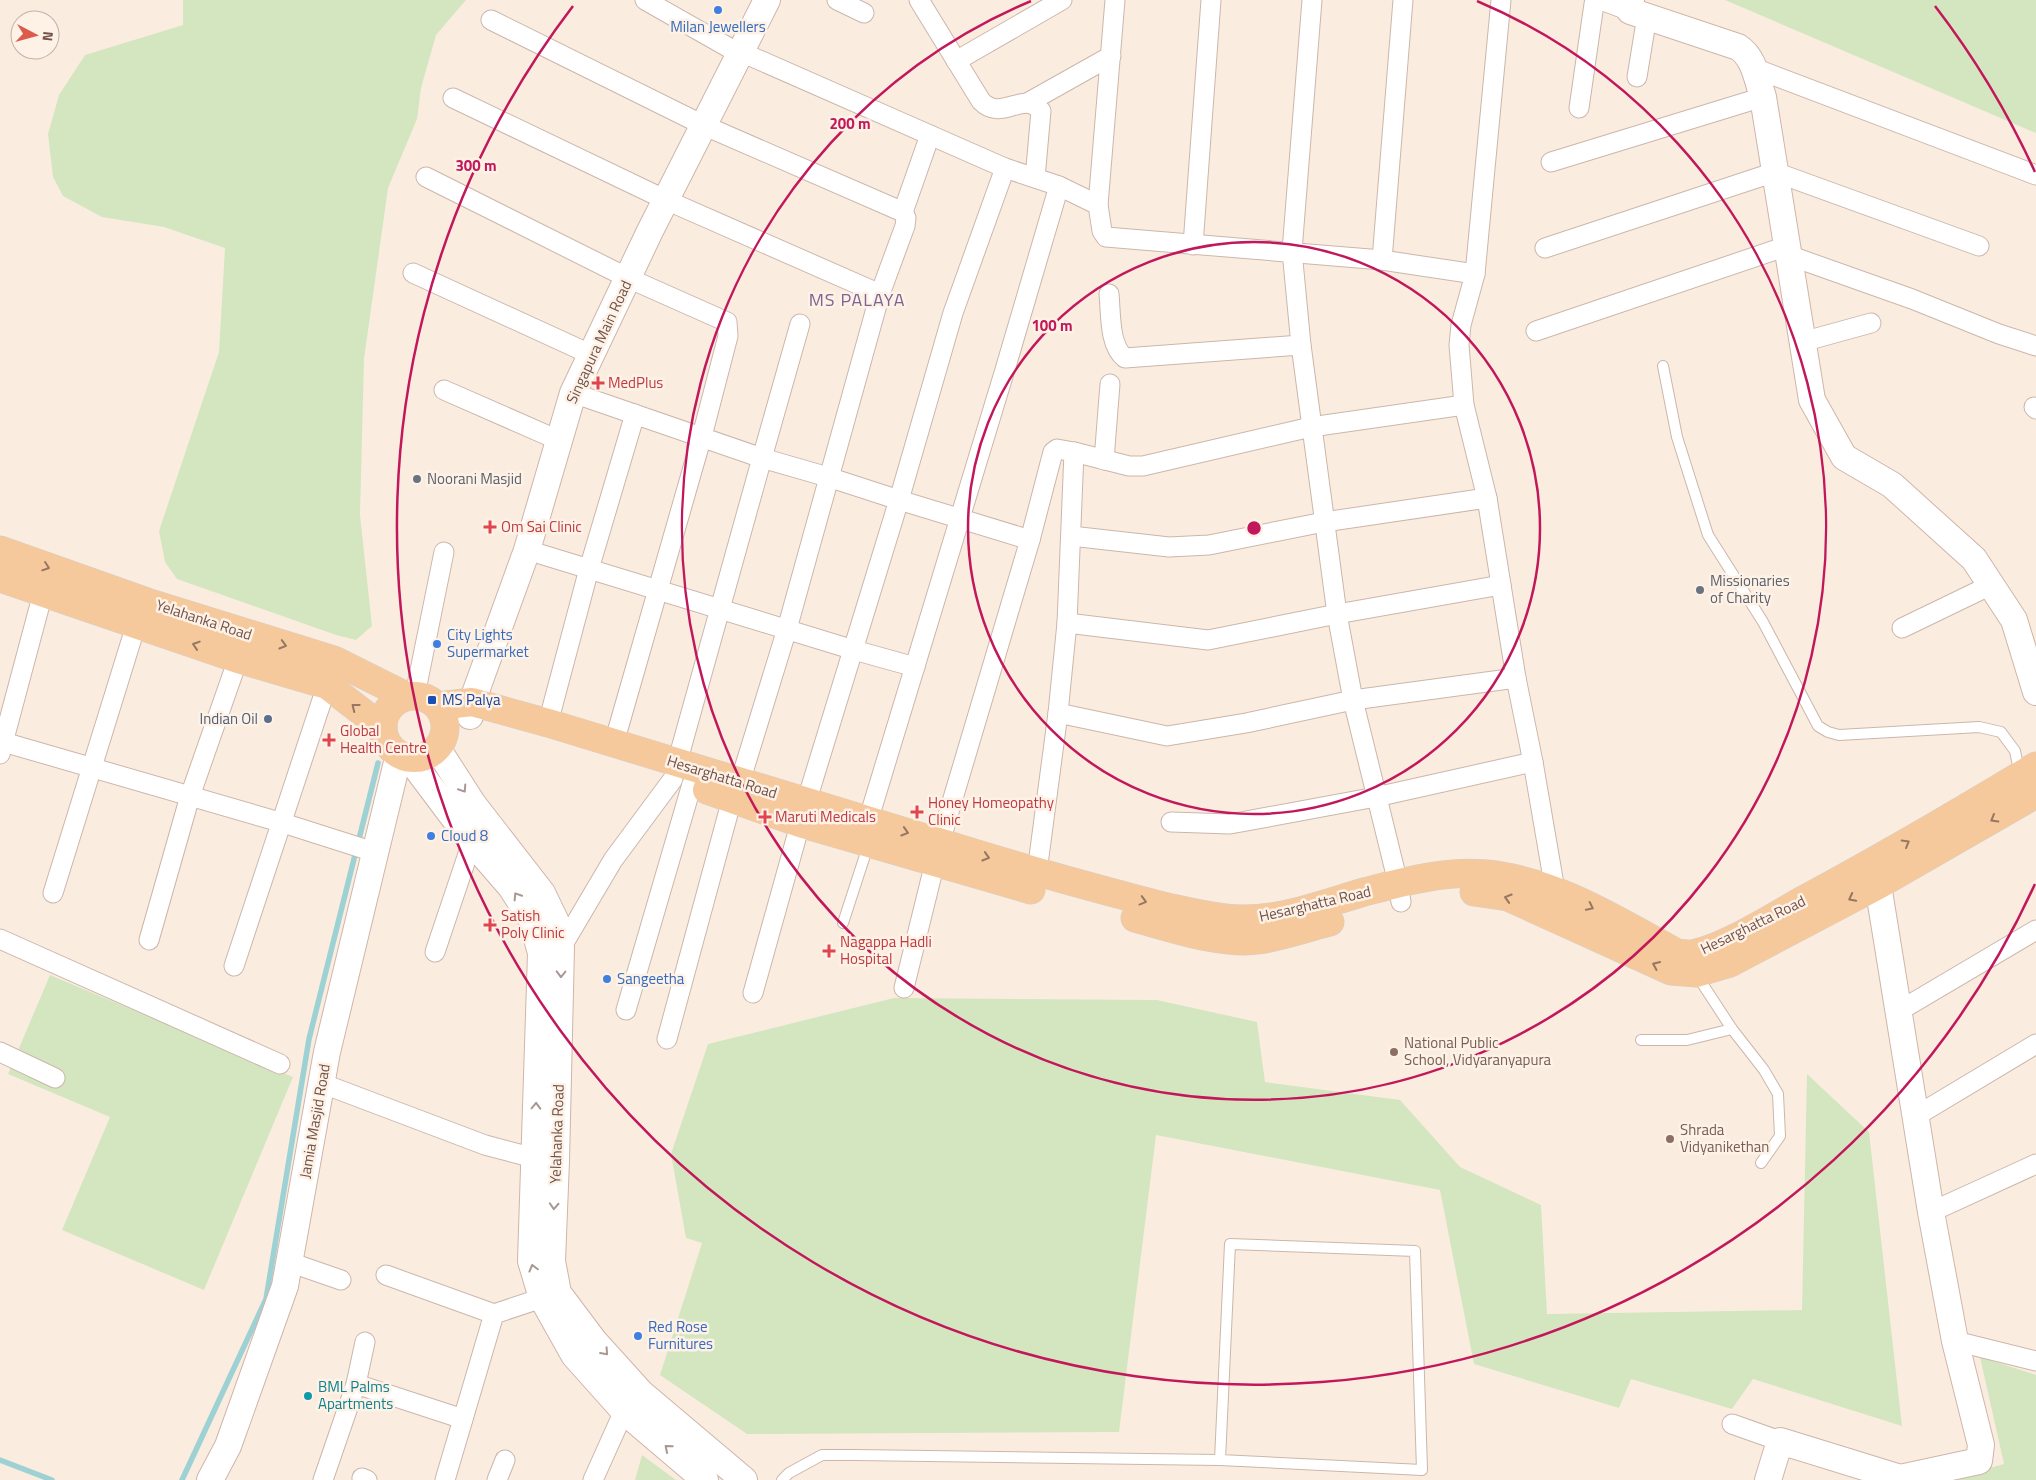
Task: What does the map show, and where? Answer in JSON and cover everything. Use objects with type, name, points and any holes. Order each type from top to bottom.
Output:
[{"type":"main road","name":"Yelahanka Road","points":[[0,550],[146,602],[334,660],[441,706]]},
{"type":"main road","name":"Yelahanka Road","points":[[0,578],[238,659],[327,685],[383,728]]},
{"type":"main road","points":[[396,701],[441,706],[445,732],[437,748],[420,758],[404,756],[391,748],[385,739],[383,728],[384,718],[389,708],[396,701]]},
{"type":"main road","name":"Hesarghatta Road","points":[[441,706],[869,831],[1180,930],[1234,940],[1259,940],[1400,893],[1444,875],[1485,874],[1521,880],[1555,890],[1677,953],[1695,954],[1874,874]]},
{"type":"main road","name":"Hesarghatta Road","points":[[441,706],[548,723],[614,743],[681,775]]},
{"type":"main road","name":"Hesarghatta Road","points":[[938,853],[1037,872],[1166,907],[1227,918],[1258,919],[1400,893],[1480,892],[1508,897],[1671,971],[1696,973],[1730,963],[2031,779]]},
{"type":"street","points":[[645,0],[740,53],[1005,168],[1059,186],[1098,205]]},
{"type":"street","name":"Singapura Main Road","points":[[441,706],[527,550],[573,393],[703,125],[767,0]]},
{"type":"street","points":[[837,0],[864,13]]},
{"type":"street","points":[[956,61],[1062,0]]},
{"type":"street","points":[[1116,0],[1098,205],[1102,231],[1106,237],[1382,260],[1475,274]]},
{"type":"street","points":[[1193,245],[1211,0]]},
{"type":"street","points":[[1312,0],[1292,251],[1301,345],[1324,522],[1352,700],[1400,893]]},
{"type":"street","points":[[1382,260],[1403,0]]},
{"type":"street","points":[[1501,0],[1475,274],[1459,336],[1464,405],[1487,498],[1516,678],[1533,762],[1555,890]]},
{"type":"street","points":[[1579,108],[1594,4],[1599,0],[1636,9],[1738,47],[1747,54],[1754,68],[1763,96],[1812,400],[1844,457],[1892,484],[1974,559],[2014,620],[2036,692]]},
{"type":"street","points":[[924,2],[956,61],[981,101],[991,109],[999,110],[1029,102],[1111,56]]},
{"type":"street","points":[[1636,9],[1637,77]]},
{"type":"street","points":[[491,20],[703,125],[903,212],[906,218],[905,226],[880,294],[787,629],[736,791],[667,1039]]},
{"type":"street","points":[[1754,68],[2036,175]]},
{"type":"street","points":[[1551,162],[1763,96]]},
{"type":"street","points":[[453,98],[666,200],[880,294]]},
{"type":"street","points":[[1029,102],[1037,105],[1041,110],[1035,178]]},
{"type":"street","points":[[903,212],[930,135]]},
{"type":"street","points":[[753,993],[803,813],[900,500],[954,313],[1005,168]]},
{"type":"street","points":[[1545,248],[1775,172],[1979,246]]},
{"type":"street","points":[[426,177],[628,278],[727,322],[728,336],[702,436],[614,743]]},
{"type":"street","points":[[869,831],[915,667],[1059,186]]},
{"type":"street","points":[[1536,331],[1787,250],[1999,334],[2036,346]]},
{"type":"street","points":[[413,273],[592,355]]},
{"type":"street","points":[[1109,294],[1118,352],[1125,358],[1301,345]]},
{"type":"street","points":[[1802,342],[1871,323]]},
{"type":"street","points":[[626,1010],[720,609],[800,324]]},
{"type":"street","points":[[1104,460],[1110,384]]},
{"type":"street","points":[[444,390],[558,440]]},
{"type":"street","points":[[573,393],[762,458],[828,476],[1030,540]]},
{"type":"street","points":[[904,988],[938,853],[1030,540],[1053,452],[1057,449],[1129,466],[1143,466],[1311,427],[1464,405]]},
{"type":"street","points":[[548,723],[589,569],[635,414]]},
{"type":"street","points":[[1037,872],[1058,713],[1066,623],[1072,536],[1074,452]]},
{"type":"street","points":[[1072,536],[1169,547],[1209,545],[1324,522],[1487,498]]},
{"type":"street","points":[[527,550],[915,667]]},
{"type":"street","points":[[441,706],[444,552]]},
{"type":"street","points":[[1066,623],[1208,640],[1338,614],[1501,585]]},
{"type":"street","points":[[1902,628],[1991,585]]},
{"type":"street","points":[[43,593],[1,746],[93,768],[283,823],[363,849]]},
{"type":"street","points":[[53,894],[136,625]]},
{"type":"street","points":[[150,940],[190,796],[238,659]]},
{"type":"street","points":[[1058,713],[1167,736],[1246,723],[1352,700],[1516,678]]},
{"type":"street","points":[[234,966],[283,823],[327,685]]},
{"type":"street","name":"Yelahanka Road","points":[[437,748],[473,804],[542,893],[556,922],[561,948],[552,1261],[558,1293],[594,1341],[632,1402],[705,1480]]},
{"type":"street","name":"Yelahanka Road","points":[[404,756],[472,842],[511,887],[532,920],[541,954],[531,1261],[542,1298],[574,1355],[632,1402],[744,1480]]},
{"type":"street","name":"Jamia Masjid Road","points":[[210,1480],[228,1446],[285,1286],[363,849],[404,756]]},
{"type":"street","points":[[1171,822],[1230,824],[1376,797],[1533,762]]},
{"type":"street","points":[[561,948],[613,860],[681,775]]},
{"type":"street","points":[[435,952],[472,842]]},
{"type":"street","points":[[1732,1424],[1900,1478],[1979,1461],[1980,1445],[1955,1340],[1931,1212],[1899,1011],[1874,874]]},
{"type":"street","points":[[1899,1011],[2036,930]]},
{"type":"street","points":[[0,939],[280,1064]]},
{"type":"street","points":[[1916,1116],[2036,1044]]},
{"type":"street","points":[[0,1052],[55,1078]]},
{"type":"street","points":[[321,1084],[485,1145],[534,1158]]},
{"type":"street","points":[[1931,1212],[2036,1164]]},
{"type":"street","points":[[289,1262],[341,1280]]},
{"type":"street","points":[[386,1275],[494,1314],[542,1298]]},
{"type":"street","points":[[445,1480],[494,1314]]},
{"type":"street","points":[[1955,1340],[2036,1361]]},
{"type":"street","points":[[323,1480],[356,1384],[365,1342]]},
{"type":"street","points":[[356,1384],[463,1419]]},
{"type":"street","points":[[593,1480],[632,1402]]},
{"type":"street","points":[[1768,1480],[1780,1441]]},
{"type":"street","points":[[497,1480],[505,1460]]},
{"type":"lane","points":[[1663,366],[1678,437],[1708,535],[1763,622],[1818,726],[1828,732],[1839,735],[1979,727],[2001,732],[2015,751],[2031,779]]},
{"type":"lane","points":[[843,923],[869,831]]},
{"type":"lane","points":[[1696,973],[1732,1029],[1764,1070],[1778,1094],[1780,1136],[1761,1163]]},
{"type":"lane","points":[[1641,1040],[1687,1040],[1732,1029]]},
{"type":"lane","points":[[782,1480],[789,1473],[822,1455],[1220,1460],[1422,1470],[1414,1251],[1230,1244],[1220,1460]]},
{"type":"green space","points":[[183,0],[466,0],[436,35],[421,88],[417,119],[388,188],[364,359],[360,515],[372,626],[356,640],[336,635],[177,579],[165,562],[159,531],[219,352],[225,248],[164,227],[102,217],[63,196],[53,177],[48,134],[59,95],[85,55],[183,25]]},
{"type":"green space","points":[[1725,0],[2036,0],[2036,133]]},
{"type":"green space","points":[[50,975],[293,1077],[204,1290],[62,1230],[110,1117],[8,1074]]},
{"type":"green space","points":[[894,998],[1157,1000],[1257,1022],[1265,1082],[1400,1100],[1460,1167],[1541,1205],[1547,1314],[1802,1310],[1807,1074],[1869,1132],[1902,1426],[1753,1379],[1732,1409],[1631,1379],[1619,1408],[1474,1364],[1440,1190],[1156,1135],[1119,1432],[747,1434],[660,1375],[702,1243],[686,1238],[671,1154],[708,1044]]},
{"type":"green space","points":[[1980,1357],[2036,1375],[2036,1480],[1946,1480],[2004,1464]]},
{"type":"green space","points":[[642,1455],[676,1480],[635,1480]]},
{"type":"waterway","points":[[182,1480],[266,1299],[309,1039],[378,763]]},
{"type":"waterway","points":[[0,1460],[52,1480]]},
{"type":"place","name":"Milan Jewellers","points":[[718,10]]},
{"type":"place","name":"MedPlus","points":[[598,383]]},
{"type":"place","name":"Noorani Masjid","points":[[417,479]]},
{"type":"place","name":"Om Sai Clinic","points":[[490,527]]},
{"type":"place","name":"Missionaries of Charity","points":[[1700,590]]},
{"type":"place","name":"City Lights Supermarket","points":[[437,644]]},
{"type":"place","name":"MS Palya","points":[[432,700]]},
{"type":"place","name":"Indian Oil","points":[[268,719]]},
{"type":"place","name":"Global Health Centre","points":[[329,740]]},
{"type":"place","name":"Honey Homeopathy Clinic","points":[[917,812]]},
{"type":"place","name":"Maruti Medicals","points":[[765,817]]},
{"type":"place","name":"Cloud 8","points":[[431,836]]},
{"type":"place","name":"Satish Poly Clinic","points":[[490,925]]},
{"type":"place","name":"Nagappa Hadli Hospital","points":[[829,951]]},
{"type":"place","name":"Sangeetha","points":[[607,979]]},
{"type":"place","name":"National Public School, Vidyaranyapura","points":[[1394,1052]]},
{"type":"place","name":"Shrada Vidyanikethan","points":[[1670,1139]]},
{"type":"place","name":"Red Rose Furnitures","points":[[638,1336]]},
{"type":"place","name":"BML Palms Apartments","points":[[308,1396]]},
{"type":"district","name":"MS PALAYA","points":[[857,300]]}]
